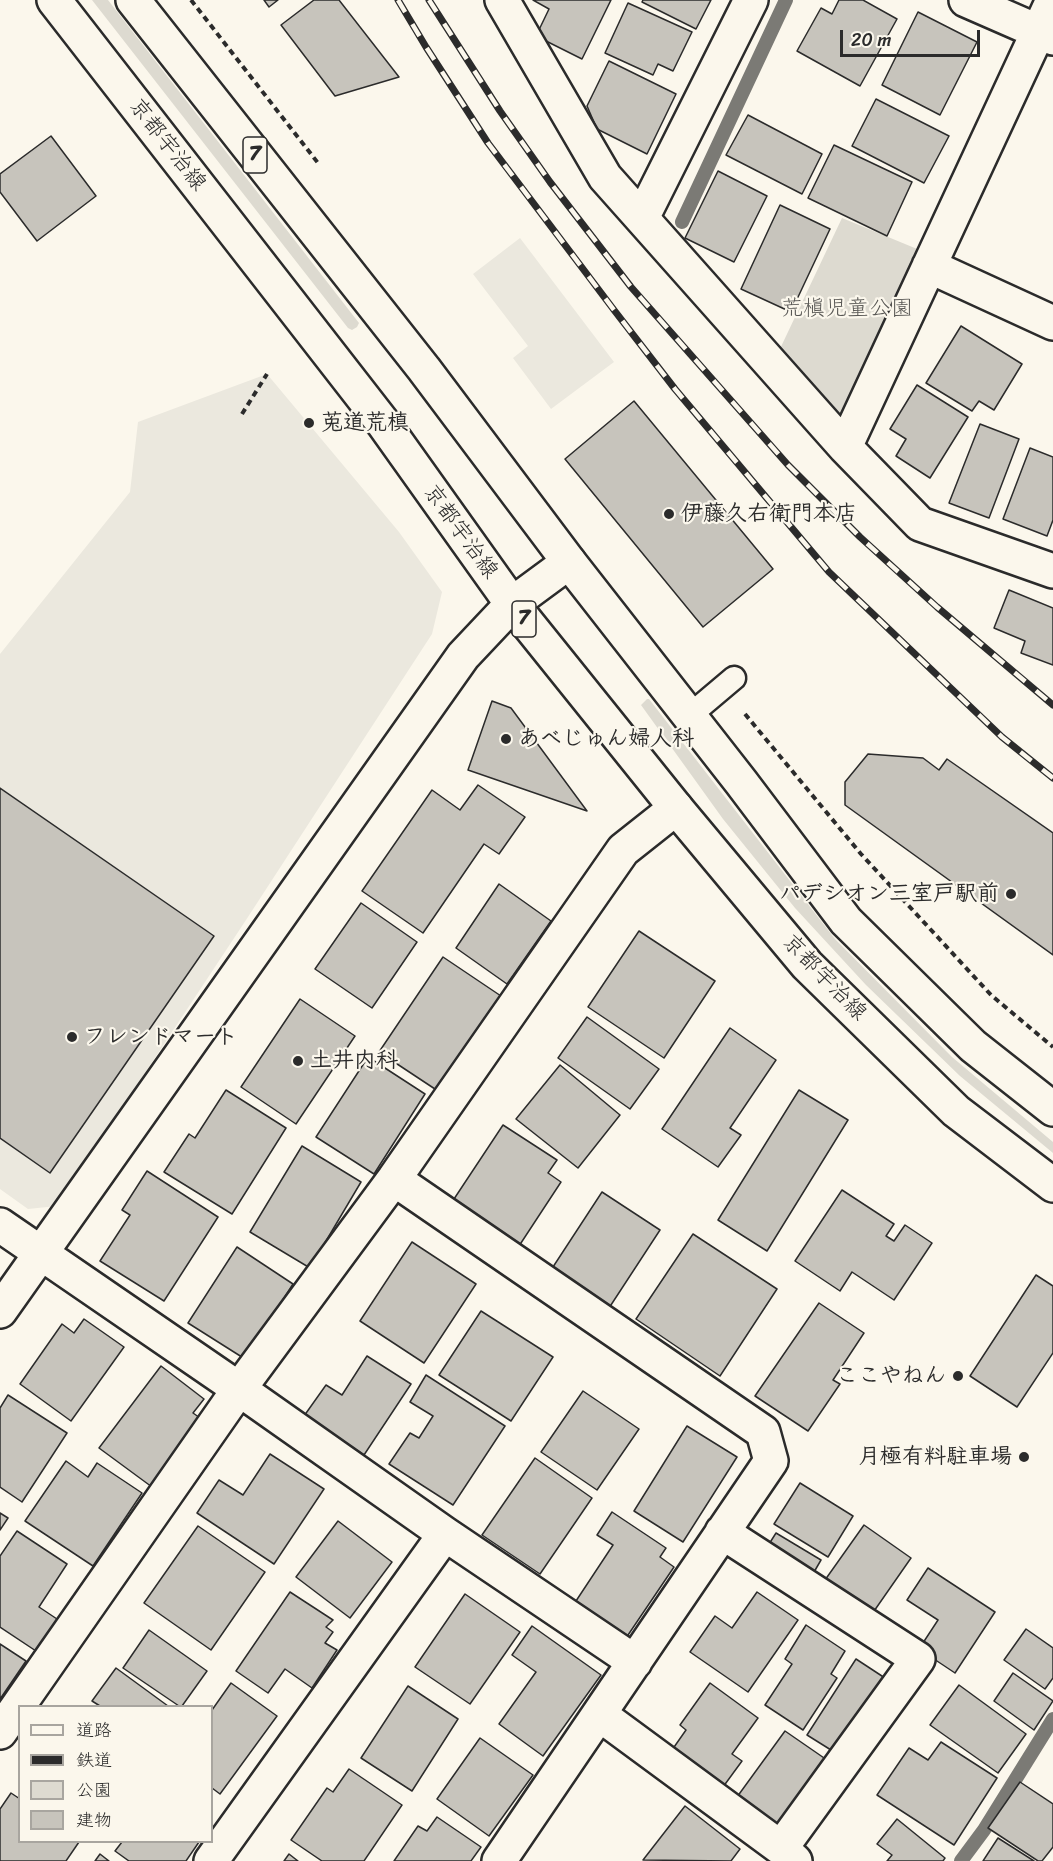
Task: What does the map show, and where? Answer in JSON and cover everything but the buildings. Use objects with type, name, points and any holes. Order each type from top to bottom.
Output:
[{"type":"street","name":"京都宇治線","points":[[54,0],[383,423],[512,604],[675,808],[816,973],[956,1111],[1053,1185]]},
{"type":"street","name":"7","points":[[134,0],[424,369],[569,562],[846,921],[973,1046],[1053,1109]]},
{"type":"street","points":[[502,0],[605,177],[845,447],[920,524],[1053,571]]},
{"type":"street","points":[[642,218],[751,0]]},
{"type":"street","points":[[966,0],[1046,35]]},
{"type":"street","points":[[845,447],[929,266],[1046,35],[1053,0]]},
{"type":"street","points":[[929,266],[1053,323]]},
{"type":"street","points":[[0,1311],[463,656],[512,604],[569,562]]},
{"type":"street","points":[[19,1705],[239,1389],[394,1179],[623,850],[675,808]]},
{"type":"street","points":[[394,1179],[762,1432],[771,1461],[499,1861]]},
{"type":"street","points":[[0,1225],[445,1534],[635,1662]]},
{"type":"street","points":[[599,1714],[788,1854],[918,1659],[722,1532]]},
{"type":"street","points":[[211,1861],[445,1534]]},
{"type":"street","points":[[0,1732],[18,1706]]},
{"type":"lane","points":[[689,716],[729,682]]},
{"type":"path","points":[[191,0],[322,168]]},
{"type":"path","points":[[242,414],[267,374]]},
{"type":"path","points":[[729,682],[861,854],[991,995],[1053,1047]]},
{"type":"shaded area","points":[[520,238],[614,362],[551,409],[513,358],[528,346],[473,274]]},
{"type":"shaded area","points":[[267,374],[399,532],[442,592],[432,634],[57,1206],[28,1209],[0,1189],[0,654],[130,492],[138,422]]},
{"type":"green space","points":[[92,0],[108,0],[359,323],[357,327],[352,330],[348,328]]},
{"type":"green space","name":"荒槇児童公園","points":[[842,218],[922,251],[843,418],[778,353]]},
{"type":"green space","points":[[647,699],[835,939],[952,1057],[1053,1142],[1053,1153],[960,1076],[866,985],[795,908],[723,819],[641,705]]},
{"type":"waterway","points":[[682,222],[786,0]]},
{"type":"waterway","points":[[961,1861],[984,1830],[1053,1719]]},
{"type":"railway","points":[[398,0],[488,143],[675,389],[829,572],[1002,737],[1053,778]]},
{"type":"railway","points":[[429,0],[500,111],[550,182],[631,287],[788,465],[860,537],[937,607],[1053,705]]},
{"type":"place","name":"莵道荒槙","points":[[309,423]]},
{"type":"place","name":"伊藤久右衛門本店","points":[[669,514]]},
{"type":"place","name":"あべじゅん婦人科","points":[[506,739]]},
{"type":"place","name":"パデシオン三室戸駅前","points":[[1011,894]]},
{"type":"place","name":"フレンドマート","points":[[72,1037]]},
{"type":"place","name":"土井内科","points":[[298,1061]]},
{"type":"place","name":"ここやねん","points":[[958,1376]]},
{"type":"place","name":"月極有料駐車場","points":[[1024,1457]]}]
